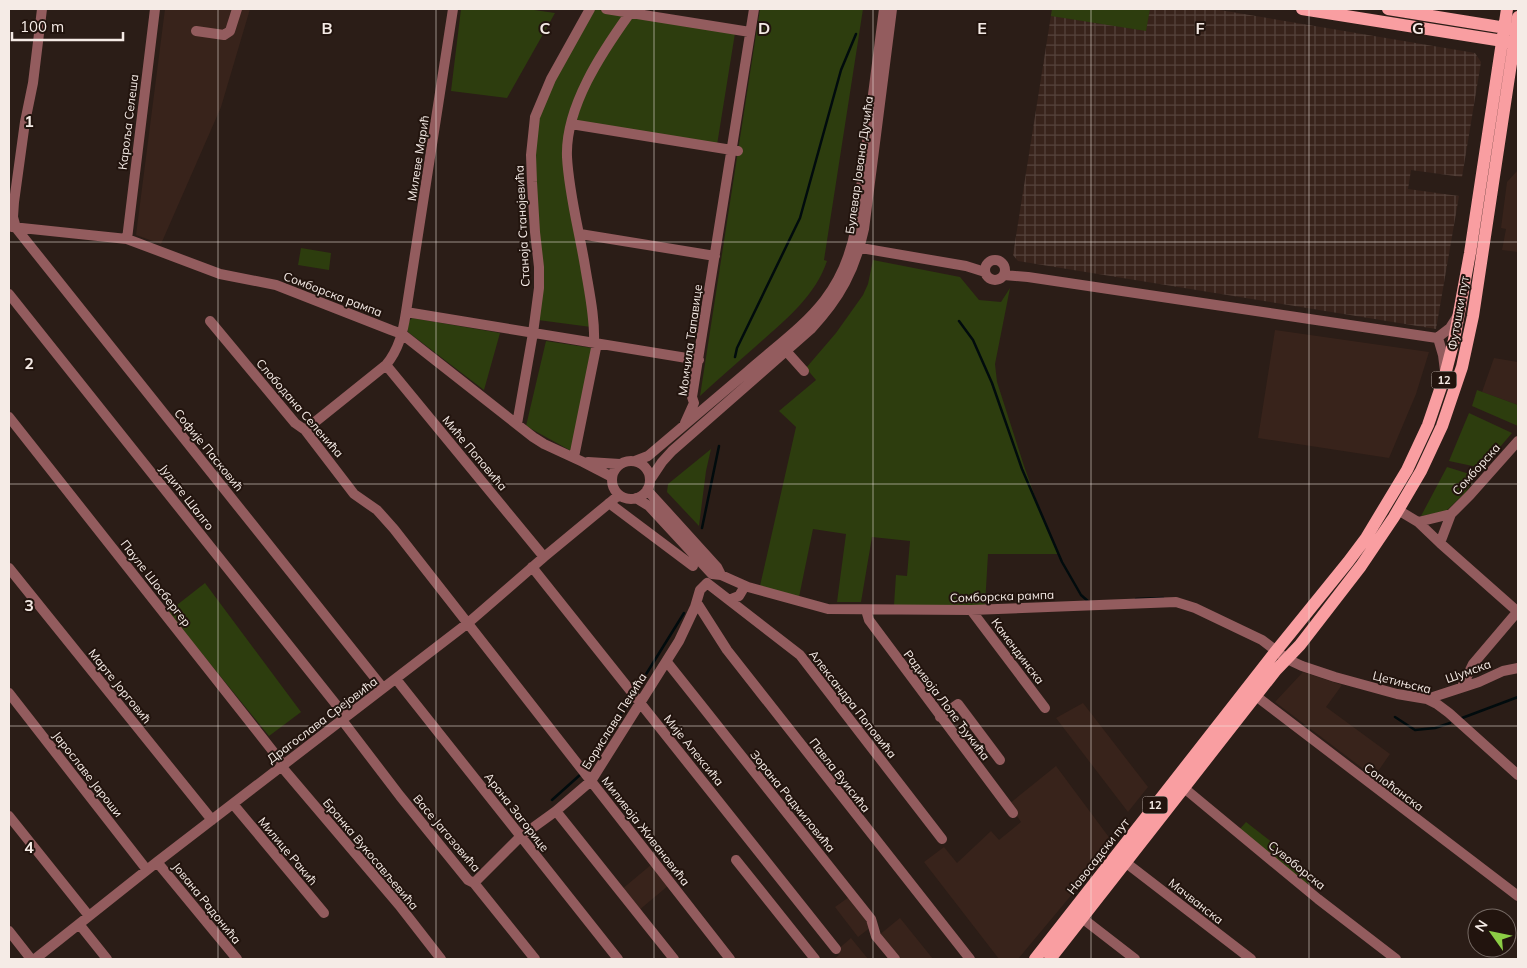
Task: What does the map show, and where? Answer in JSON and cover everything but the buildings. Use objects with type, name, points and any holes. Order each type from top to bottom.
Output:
[{"type":"main road","points":[[1302,9],[1511,43]]},
{"type":"main road","points":[[1388,9],[1514,26]]},
{"type":"main road","points":[[1507,9],[1514,26]]},
{"type":"main road","name":"12","points":[[1511,43],[1514,26]]},
{"type":"main road","name":"Футошки пут","points":[[1276,651],[1366,538],[1407,470],[1428,425],[1445,375],[1460,311],[1498,63],[1511,43]]},
{"type":"main road","name":"Футошки пут","points":[[1287,660],[1361,566],[1398,510],[1428,458],[1442,426],[1462,367],[1473,316],[1511,43]]},
{"type":"main road","name":"Новосадски пут","points":[[1035,959],[1276,651]]},
{"type":"main road","name":"Новосадски пут","points":[[1050,959],[1276,670],[1287,660]]},
{"type":"street","points":[[12,227],[42,9]]},
{"type":"street","name":"Кароља Селеша","points":[[127,239],[155,9]]},
{"type":"street","points":[[196,31],[224,35],[230,31],[237,9]]},
{"type":"street","name":"Милеве Марић","points":[[305,430],[386,365],[397,349],[406,312],[453,9]]},
{"type":"street","name":"Станоја Станојевића","points":[[517,424],[538,302],[539,267],[531,155],[535,117],[551,78],[590,9]]},
{"type":"street","points":[[606,9],[750,32]]},
{"type":"street","name":"Момчила Тапавице","points":[[684,426],[694,403],[692,397],[715,256],[735,150],[754,9]]},
{"type":"street","name":"Булевар Јована Дучића","points":[[635,461],[648,456],[796,332],[819,309],[835,287],[849,256],[856,248],[856,227],[884,9]]},
{"type":"street","name":"Булевар Јована Дучића","points":[[649,485],[658,467],[672,451],[787,352],[824,315],[850,275],[856,248],[866,219],[892,9]]},
{"type":"street","points":[[579,459],[596,343],[580,234],[570,190],[567,156],[571,124],[588,79],[606,47],[630,13]]},
{"type":"street","points":[[571,124],[735,150]]},
{"type":"street","name":"Сомборска рампа","points":[[12,227],[127,239],[220,274],[276,284],[402,334],[544,444],[579,459],[612,477]]},
{"type":"street","name":"Софије Пасковић","points":[[12,227],[383,688]]},
{"type":"street","points":[[580,234],[715,256]]},
{"type":"street","points":[[856,248],[966,266],[975,265],[986,270],[990,279],[995,280],[1002,278],[1004,272],[1002,263],[996,260],[990,262],[986,270]]},
{"type":"street","points":[[1004,272],[1438,338],[1450,328],[1460,311]]},
{"type":"street","name":"Јудите Шалго","points":[[9,294],[344,718]]},
{"type":"street","points":[[406,312],[699,360]]},
{"type":"street","name":"Слободана Селенића","points":[[210,321],[295,423],[305,430],[354,494],[377,510],[394,529],[468,623]]},
{"type":"street","points":[[1438,338],[1443,355],[1445,375]]},
{"type":"street","points":[[787,352],[804,371]]},
{"type":"street","name":"Миће Поповића","points":[[386,365],[544,557]]},
{"type":"street","points":[[694,403],[694,407],[704,409]]},
{"type":"street","name":"Пауле Шосбергер","points":[[9,417],[282,765]]},
{"type":"street","name":"Сомборска","points":[[1440,543],[1451,514],[1518,441]]},
{"type":"street","name":"Сомборска рампа","points":[[579,459],[620,464]]},
{"type":"street","points":[[630,460],[635,461],[644,466],[650,475],[649,485],[644,494],[636,498],[624,498],[619,495],[612,484],[613,472],[620,464],[630,460]]},
{"type":"street","name":"Сомборска рампа","points":[[649,485],[717,567],[721,575]]},
{"type":"street","name":"Драгослава Срејовића","points":[[35,959],[282,765],[468,623],[619,495]]},
{"type":"street","name":"Сомборска рампа","points":[[636,498],[649,506],[712,574],[721,575],[745,586],[828,609],[971,610],[1176,602],[1195,608],[1262,640],[1287,660]]},
{"type":"street","points":[[609,503],[693,566]]},
{"type":"street","points":[[1398,510],[1418,522],[1518,611],[1473,664],[1462,687]]},
{"type":"street","name":"Сомборска","points":[[1418,522],[1451,514]]},
{"type":"street","name":"Мије Алексића","points":[[532,567],[836,948]]},
{"type":"street","name":"Марте Јорговић","points":[[9,568],[212,820]]},
{"type":"street","name":"Борислава Пекића","points":[[474,883],[520,837],[556,811],[585,775],[636,696],[666,662],[679,641],[700,590],[707,583],[729,600]]},
{"type":"street","points":[[729,600],[739,596],[745,586]]},
{"type":"street","name":"Александра Поповића","points":[[729,600],[800,655],[942,839]]},
{"type":"street","name":"Павла Вуисића","points":[[696,603],[726,650],[970,959]]},
{"type":"street","name":"Радивоја Лоле Ђукића","points":[[866,610],[869,620],[1012,812]]},
{"type":"street","name":"Камендинска","points":[[971,610],[1045,708]]},
{"type":"street","name":"Миливоја Живановића","points":[[468,623],[730,959]]},
{"type":"street","name":"Цетињска","points":[[1287,660],[1344,680],[1397,694],[1427,699],[1449,713],[1518,775]]},
{"type":"street","name":"Зорана Радмиловића","points":[[666,662],[871,919],[876,936],[895,959]]},
{"type":"street","name":"Шумска","points":[[1427,699],[1518,668]]},
{"type":"street","name":"Арона Загорице","points":[[396,679],[618,959]]},
{"type":"street","name":"Јарославе Јароши","points":[[9,693],[147,870]]},
{"type":"street","name":"Сопоћанска","points":[[1256,696],[1518,896]]},
{"type":"street","points":[[940,717],[958,704],[1000,760]]},
{"type":"street","name":"Васе Јагазовића","points":[[344,718],[433,837],[468,880],[474,883],[535,959]]},
{"type":"street","name":"Бранка Вукосављевића","points":[[282,765],[399,905],[441,959]]},
{"type":"street","name":"Сувоборска","points":[[1184,788],[1318,899],[1396,959]]},
{"type":"street","name":"Милице Ракић","points":[[233,804],[324,913]]},
{"type":"street","points":[[556,811],[674,959]]},
{"type":"street","points":[[9,816],[89,916]]},
{"type":"street","points":[[736,860],[815,959]]},
{"type":"street","name":"Јована Радонића","points":[[157,862],[237,959]]},
{"type":"street","name":"Мачванска","points":[[1125,862],[1251,959]]},
{"type":"street","points":[[1082,918],[1135,959]]},
{"type":"street","points":[[79,924],[107,959]]},
{"type":"street","points":[[9,931],[31,959]]},
{"type":"shaded area","points":[[165,9],[250,9],[221,107],[161,244],[136,235]]},
{"type":"shaded area","points":[[1052,9],[1214,9],[1475,53],[1481,62],[1462,177],[1411,170],[1408,189],[1459,196],[1436,329],[1018,261],[1013,255]]},
{"type":"shaded area","points":[[1518,170],[1518,252],[1502,250],[1506,229],[1501,228],[1507,182]]},
{"type":"shaded area","points":[[1275,330],[1429,352],[1416,394],[1389,458],[1258,438]]},
{"type":"shaded area","points":[[1494,358],[1518,362],[1518,405],[1482,392]]},
{"type":"shaded area","points":[[1303,672],[1342,685],[1326,707],[1390,754],[1374,777],[1275,702]]},
{"type":"shaded area","points":[[1083,703],[1148,787],[1128,812],[1056,718]]},
{"type":"shaded area","points":[[1056,766],[1114,844],[1018,959],[999,959],[924,862],[944,847],[957,863],[991,831],[999,840],[1021,822],[1009,804]]},
{"type":"shaded area","points":[[652,864],[669,885],[638,911],[621,890]]},
{"type":"shaded area","points":[[849,897],[871,927],[858,937],[835,907]]},
{"type":"shaded area","points":[[900,918],[933,959],[899,959],[879,935]]},
{"type":"shaded area","points":[[851,938],[868,959],[834,959],[839,955],[836,951]]},
{"type":"green space","points":[[461,9],[527,9],[555,13],[507,98],[451,91]]},
{"type":"green space","points":[[594,9],[625,15],[568,121],[573,222],[591,327],[538,320],[534,180],[537,120],[554,81]]},
{"type":"green space","points":[[760,9],[863,9],[824,260],[827,261],[815,286],[797,308],[700,396]]},
{"type":"green space","points":[[1052,9],[1150,9],[1146,31],[1051,16]]},
{"type":"green space","points":[[632,16],[735,33],[717,145],[575,122],[591,80]]},
{"type":"green space","points":[[301,248],[331,253],[329,270],[298,265]]},
{"type":"green space","points":[[873,260],[960,277],[979,300],[1001,302],[1010,288],[995,364],[997,382],[1047,530],[1060,554],[988,554],[985,605],[894,605],[896,575],[907,576],[910,541],[872,537],[861,602],[837,602],[846,534],[813,529],[799,597],[760,586],[796,427],[779,411],[816,380],[806,368],[836,333],[863,295],[868,284]]},
{"type":"green space","points":[[412,318],[500,333],[484,390],[408,332],[409,321]]},
{"type":"green space","points":[[546,341],[592,348],[573,452],[526,426]]},
{"type":"green space","points":[[1477,390],[1518,405],[1518,426],[1472,406]]},
{"type":"green space","points":[[1469,413],[1512,433],[1482,468],[1449,461]]},
{"type":"green space","points":[[711,449],[706,471],[699,526],[667,492],[668,484]]},
{"type":"green space","points":[[1447,467],[1476,476],[1466,492],[1446,511],[1421,516]]},
{"type":"green space","points":[[205,583],[301,712],[269,736],[168,612]]},
{"type":"green space","points":[[1246,822],[1310,872],[1314,877],[1312,882],[1307,884],[1239,830]]},
{"type":"waterway","points":[[735,357],[737,348],[800,218],[841,70],[856,34]]},
{"type":"waterway","points":[[959,321],[973,340],[992,383],[1022,469],[1062,562],[1081,595],[1089,602]]},
{"type":"waterway","points":[[702,528],[719,446]]},
{"type":"waterway","points":[[1136,599],[1163,598]]},
{"type":"waterway","points":[[635,692],[684,613]]},
{"type":"waterway","points":[[585,770],[632,697]]},
{"type":"waterway","points":[[1462,718],[1518,697]]},
{"type":"waterway","points":[[1395,717],[1415,730],[1435,728],[1450,723]]},
{"type":"waterway","points":[[552,800],[581,774]]}]
